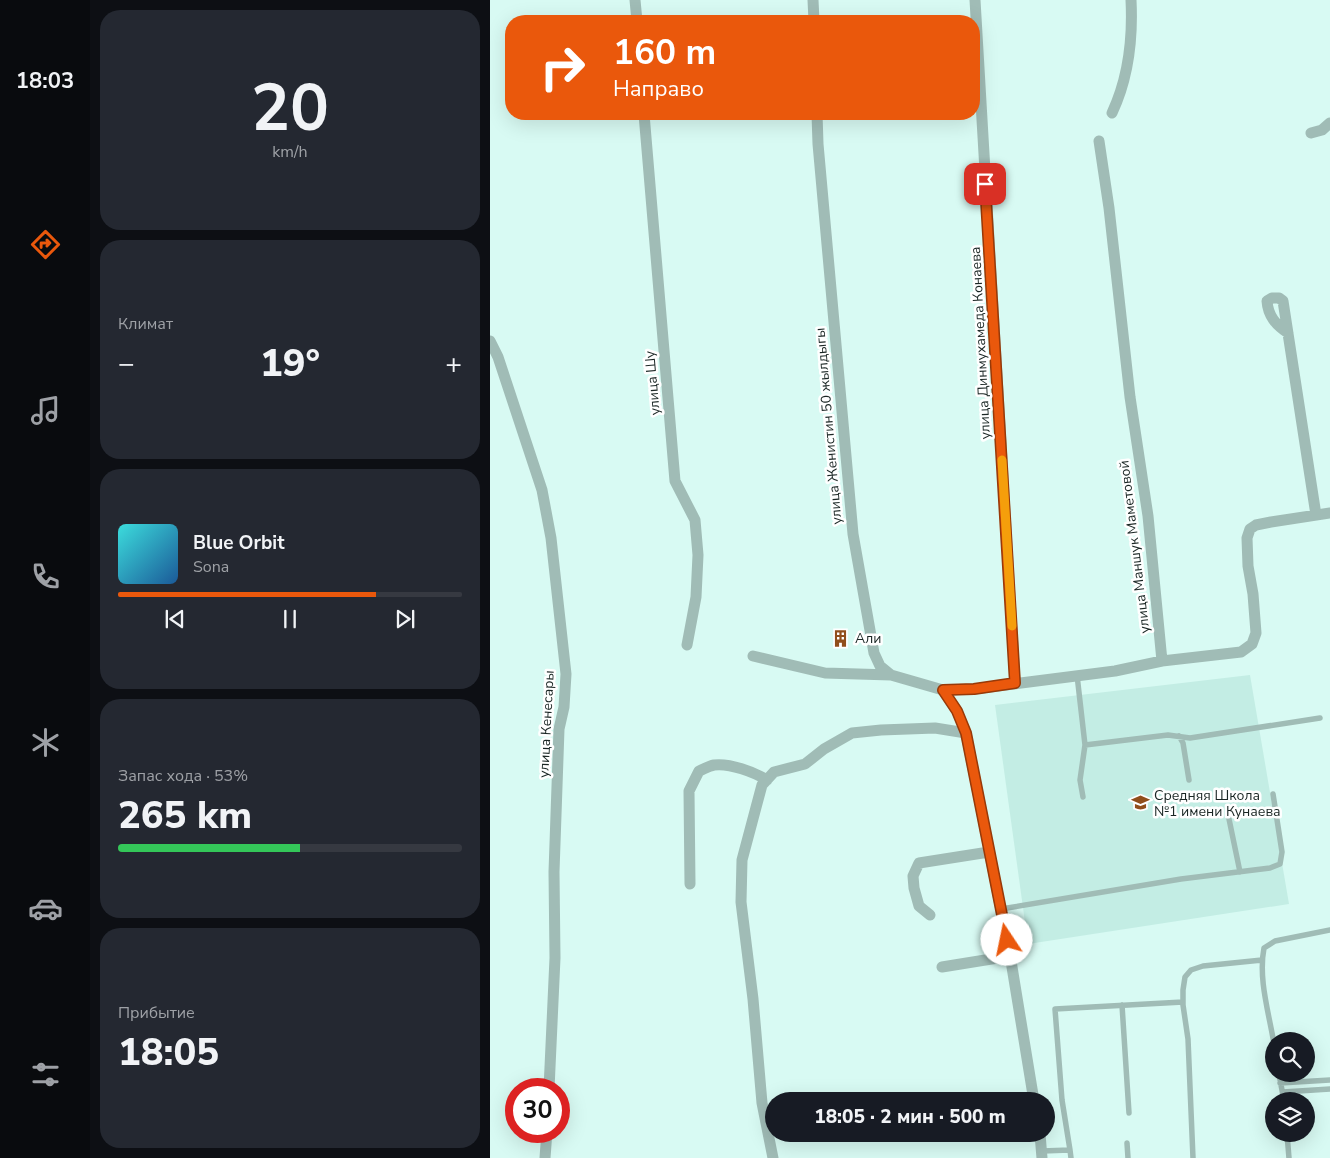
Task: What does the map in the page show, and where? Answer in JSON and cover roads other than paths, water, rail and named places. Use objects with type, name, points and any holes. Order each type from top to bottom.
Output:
[{"type":"street","points":[[635,0],[636,15]]},
{"type":"street","points":[[813,0],[814,15]]},
{"type":"street","name":"улица Динмухамеда Конаева","points":[[975,0],[976,15]]},
{"type":"street","points":[[1112,114],[1127,74],[1133,29],[1131,0]]},
{"type":"street","name":"улица Динмухамеда Конаева","points":[[980,85],[1015,683]]},
{"type":"street","name":"улица Шу","points":[[645,120],[675,481],[695,520],[698,555],[696,598],[687,645]]},
{"type":"street","name":"улица Женистин 50 жылдыгы","points":[[817,120],[852,534],[874,653],[880,666],[891,675]]},
{"type":"street","points":[[1311,133],[1322,130],[1330,123]]},
{"type":"street","name":"улица Маншук Маметовой","points":[[1099,141],[1109,208],[1130,398],[1148,516],[1162,661]]},
{"type":"street","points":[[1288,333],[1316,515]]},
{"type":"street","name":"улица Кенесары","points":[[490,341],[498,357],[542,490],[551,538],[566,674],[564,707],[559,729],[554,872],[556,958],[550,1078]]},
{"type":"street","points":[[753,656],[825,673],[891,675],[943,690],[974,689],[1077,676],[1115,671],[1162,661],[1241,652],[1252,644],[1256,633],[1253,594],[1248,566],[1247,538],[1250,529],[1256,525],[1330,513]]},
{"type":"street","points":[[943,690],[957,711],[966,733],[1010,956],[1033,1092]]},
{"type":"street","points":[[773,1158],[762,1102],[753,999],[741,902],[742,860],[762,785],[774,772],[806,764],[824,749],[852,733],[935,728],[966,733]]},
{"type":"street","points":[[690,884],[689,791],[699,771],[715,765],[738,767],[767,780]]},
{"type":"street","points":[[930,915],[919,906],[914,888],[912,876],[918,863],[989,852]]},
{"type":"street","points":[[942,967],[1010,956]]},
{"type":"street","points":[[1041,1142],[1042,1155]]},
{"type":"street","points":[[545,1158],[546,1143]]},
{"type":"lane","points":[[1077,676],[1085,745],[1080,780],[1083,797]]},
{"type":"lane","points":[[1085,745],[1168,735],[1190,738],[1320,718]]},
{"type":"lane","points":[[1179,736],[1183,743],[1189,780]]},
{"type":"lane","points":[[1000,909],[1181,879],[1270,868],[1280,864],[1282,852],[1273,794]]},
{"type":"lane","points":[[1229,819],[1240,872]]},
{"type":"lane","points":[[1272,1032],[1262,977],[1264,948],[1269,943],[1330,930]]},
{"type":"lane","points":[[1193,1158],[1188,1039],[1183,1002],[1185,977],[1191,970],[1204,966],[1262,960]]},
{"type":"lane","points":[[1071,1158],[1062,1100],[1055,1009],[1183,1002]]},
{"type":"lane","points":[[1122,1006],[1129,1113]]},
{"type":"lane","points":[[1330,1080],[1280,1083],[1283,1092],[1330,1089]]},
{"type":"lane","points":[[1288,1142],[1289,1158]]},
{"type":"lane","points":[[1127,1143],[1128,1158]]},
{"type":"lane","points":[[1042,1155],[1070,1150]]},
{"type":"place","name":"Али","points":[[841,638]]},
{"type":"place","name":"Средняя Школа №1 имени Кунаева","points":[[1140,803]]}]
